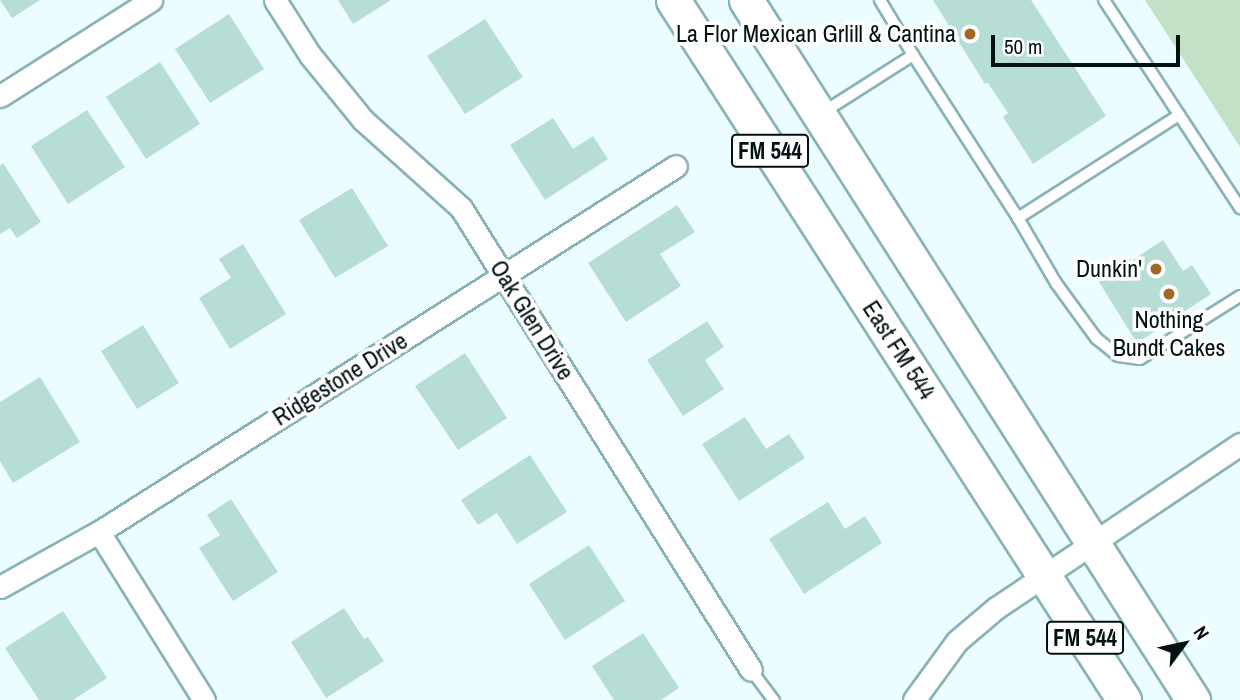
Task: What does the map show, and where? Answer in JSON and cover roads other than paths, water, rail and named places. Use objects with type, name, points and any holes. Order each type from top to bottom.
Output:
[{"type":"main road","name":"East FM 544","points":[[673,0],[1124,700]]},
{"type":"main road","name":"FM 544","points":[[746,0],[1194,700]]},
{"type":"street","points":[[0,96],[151,0]]},
{"type":"street","name":"Oak Glen Drive","points":[[275,0],[310,55],[363,120],[461,208],[751,670]]},
{"type":"street","name":"Ridgestone Drive","points":[[0,587],[99,532],[676,166]]},
{"type":"street","points":[[914,700],[957,641],[996,608],[1093,546],[1240,444]]},
{"type":"street","points":[[99,532],[204,700]]},
{"type":"lane","points":[[880,0],[1056,283],[1089,328],[1118,356],[1140,359],[1240,296]]},
{"type":"lane","points":[[1104,0],[1240,208]]},
{"type":"lane","points":[[819,115],[913,55]]},
{"type":"lane","points":[[1018,218],[1179,115]]},
{"type":"lane","points":[[751,670],[774,700]]},
{"type":"place","name":"La Flor Mexican Grlill & Cantina","points":[[970,34]]},
{"type":"place","name":"Dunkin'","points":[[1156,269]]},
{"type":"place","name":"Nothing Bundt Cakes","points":[[1169,294]]}]
